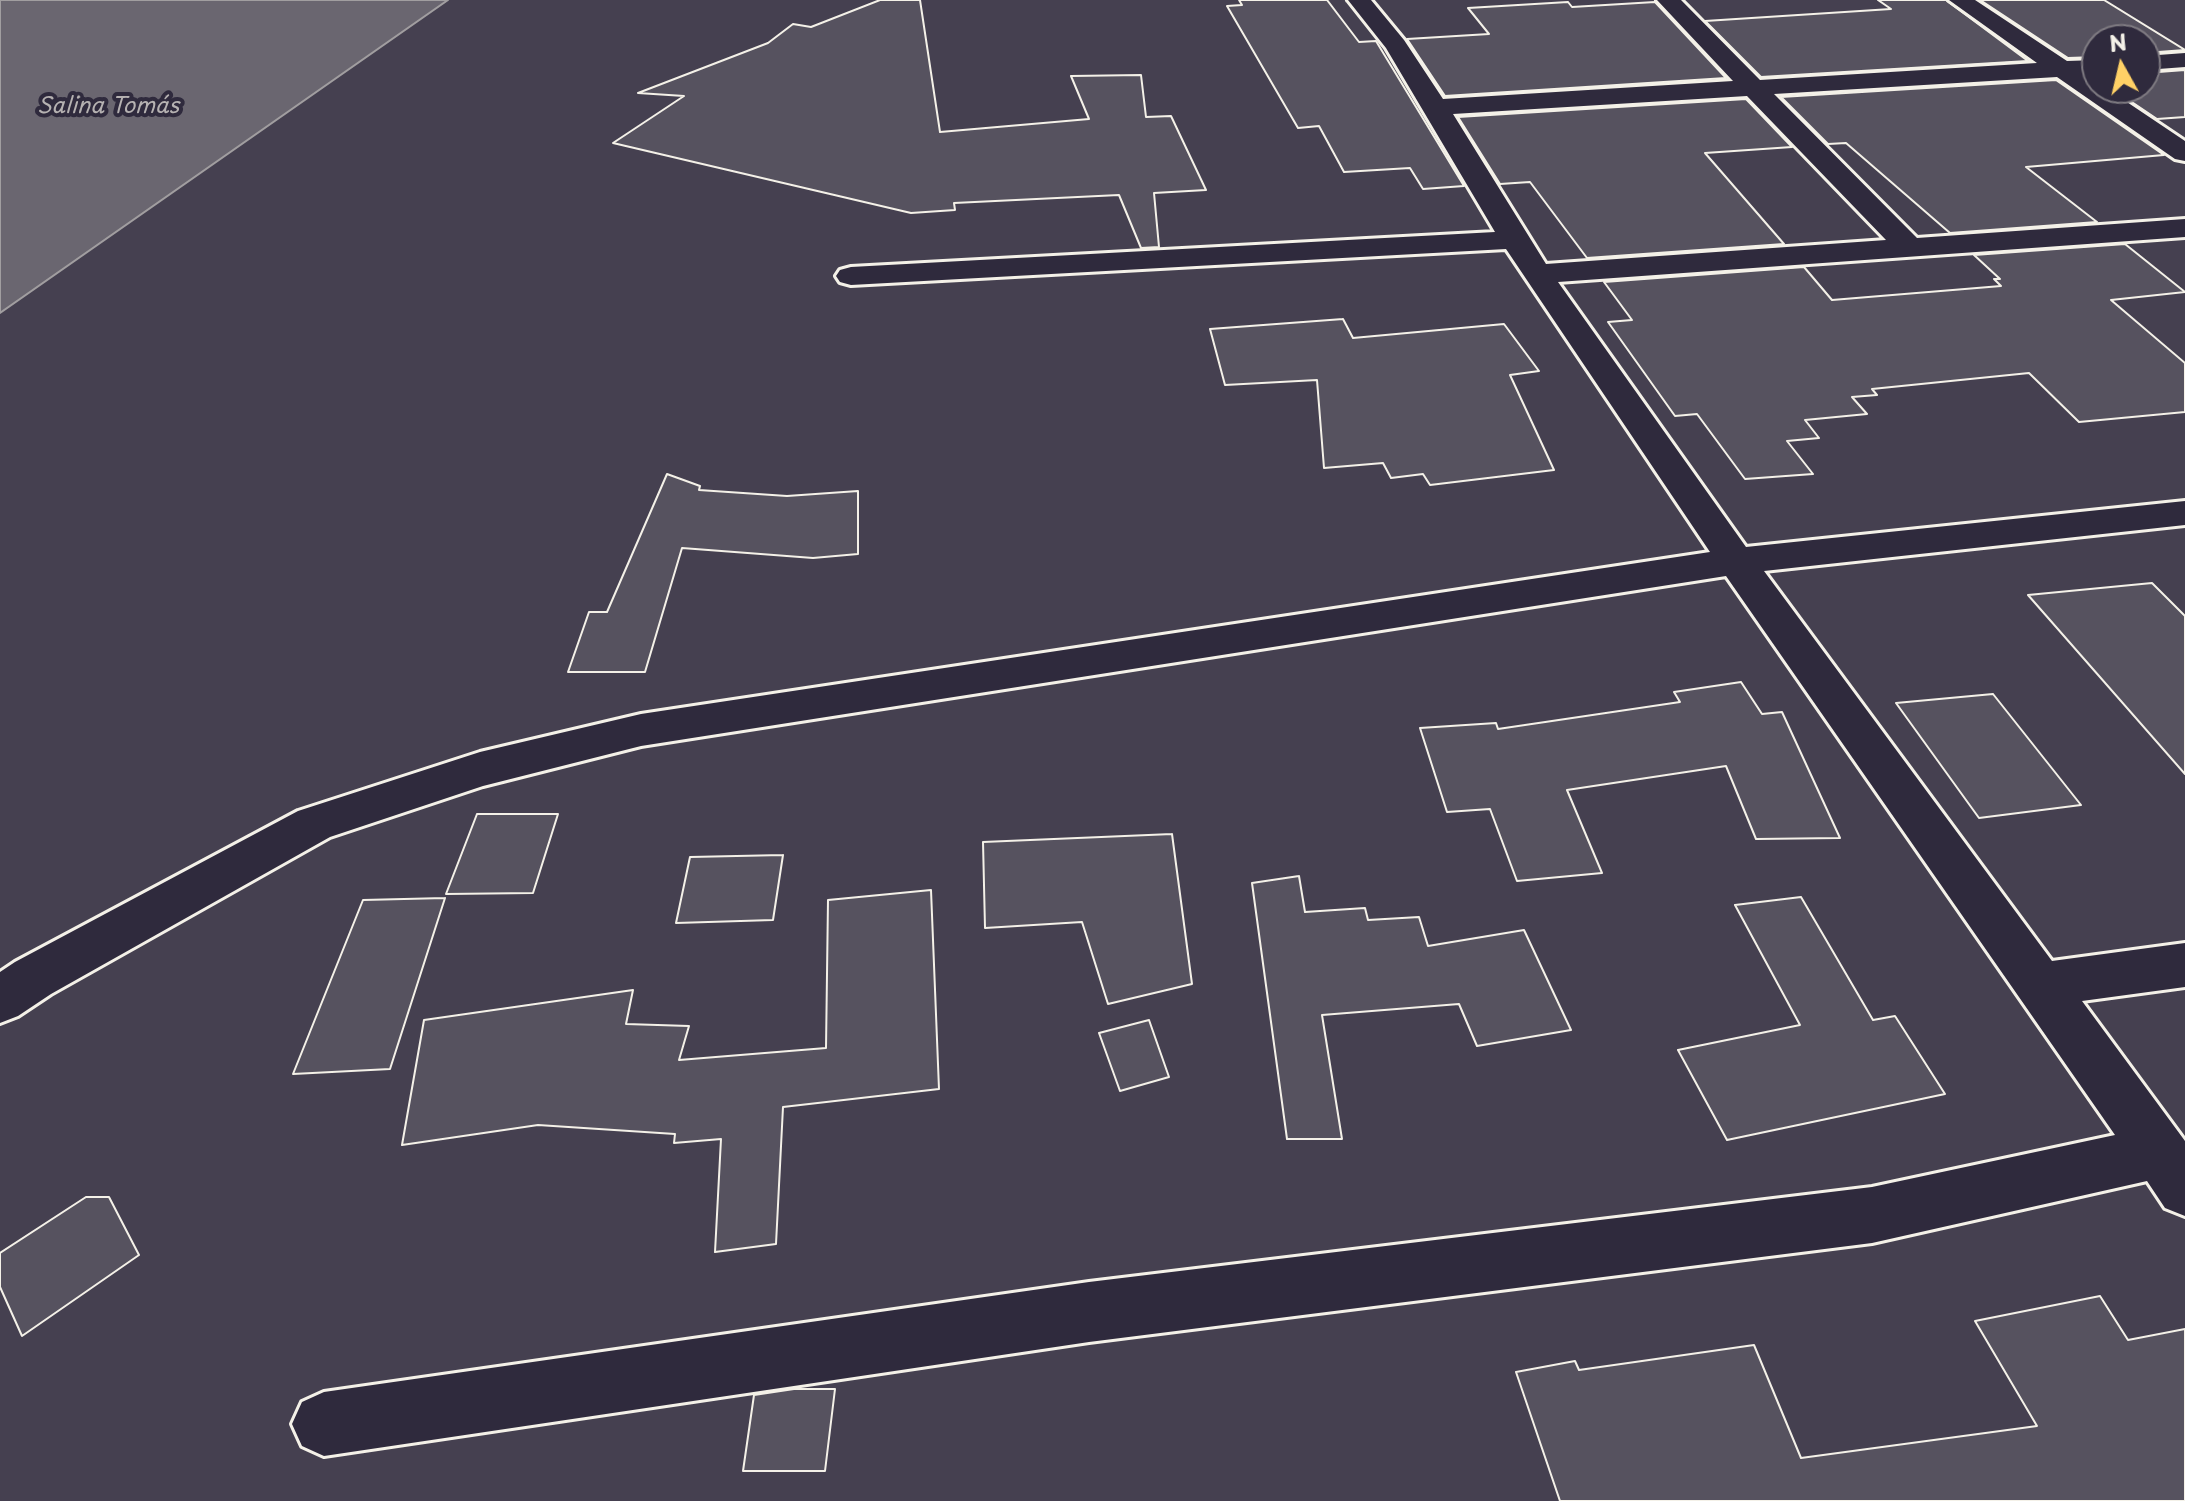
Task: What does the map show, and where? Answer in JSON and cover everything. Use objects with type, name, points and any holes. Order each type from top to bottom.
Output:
[{"type":"street","points":[[324,1424],[1089,1312],[1872,1215],[2172,1170],[1736,561],[1514,240],[1396,45],[1359,0]]},
{"type":"street","points":[[1668,0],[1911,249]]},
{"type":"street","points":[[1960,0],[2185,153]]},
{"type":"street","points":[[2161,62],[2185,60]]},
{"type":"street","points":[[1436,107],[2081,68]]},
{"type":"street","points":[[1539,274],[2185,228]]},
{"type":"street","points":[[851,276],[1514,240]]},
{"type":"street","points":[[0,1000],[33,978],[314,824],[480,769],[641,730],[1736,561],[2185,513]]},
{"type":"street","points":[[2040,985],[2185,965]]},
{"type":"shaded area","points":[[0,0],[2185,0],[2185,1501],[0,1501]]},
{"type":"water","name":"Salina Tomás","points":[[0,0],[448,0],[0,313]]},
{"type":"building","points":[[880,0],[920,0],[940,132],[1089,119],[1071,76],[1141,75],[1146,117],[1171,116],[1206,190],[1154,193],[1159,247],[1141,248],[1119,195],[954,203],[955,210],[911,213],[613,143],[684,96],[638,93],[768,43],[793,24],[811,27]]},
{"type":"building","points":[[1239,0],[1327,0],[1359,42],[1376,41],[1464,186],[1423,189],[1410,168],[1344,172],[1319,126],[1298,128],[1227,6],[1242,5]]},
{"type":"building","points":[[1878,0],[1946,0],[2028,61],[1761,77],[1705,21],[1891,9]]},
{"type":"building","points":[[1980,0],[2104,0],[2143,24],[2081,24],[2081,58],[2068,58]]},
{"type":"building","points":[[1568,2],[1572,7],[1655,2],[1726,78],[1445,96],[1407,39],[1489,34],[1468,8]]},
{"type":"building","points":[[2161,35],[2185,50],[2161,52]]},
{"type":"building","points":[[2185,70],[2185,117],[2157,119],[2135,104],[2161,104],[2161,72]]},
{"type":"building","points":[[2056,80],[2081,97],[2081,104],[2091,104],[2164,155],[2026,167],[2097,222],[1950,233],[1846,143],[1828,144],[1781,97]]},
{"type":"building","points":[[1746,99],[1792,147],[1705,153],[1784,244],[1587,258],[1530,182],[1500,184],[1458,117]]},
{"type":"building","points":[[2125,244],[2185,292],[2111,300],[2185,363],[2185,412],[2079,422],[2029,373],[1872,389],[1877,395],[1852,397],[1867,414],[1805,420],[1819,438],[1787,441],[1813,474],[1745,479],[1697,414],[1675,416],[1608,322],[1632,320],[1604,282],[1804,267],[1832,300],[2001,286],[1994,279],[2000,279],[1974,255]]},
{"type":"building","points":[[1343,319],[1353,338],[1504,324],[1539,371],[1510,375],[1554,470],[1430,485],[1423,474],[1391,478],[1383,463],[1324,468],[1317,380],[1225,385],[1210,329]]},
{"type":"building","points":[[667,474],[700,486],[699,490],[787,496],[858,491],[858,554],[813,558],[682,548],[645,672],[568,672],[589,612],[607,612]]},
{"type":"building","points":[[2152,583],[2185,616],[2185,774],[2028,595]]},
{"type":"building","points":[[1741,682],[1762,714],[1782,712],[1840,838],[1756,839],[1726,766],[1567,790],[1602,873],[1517,881],[1490,809],[1447,812],[1420,728],[1496,723],[1498,729],[1680,702],[1674,692]]},
{"type":"building","points":[[1993,694],[2081,805],[1979,818],[1896,703]]},
{"type":"building","points":[[477,814],[558,814],[533,893],[446,894]]},
{"type":"building","points":[[1172,834],[1192,984],[1108,1004],[1082,922],[985,928],[983,842]]},
{"type":"building","points":[[783,855],[773,920],[676,923],[690,857]]},
{"type":"building","points":[[1299,876],[1305,912],[1365,908],[1368,920],[1419,917],[1428,946],[1524,930],[1571,1030],[1477,1046],[1459,1004],[1322,1015],[1342,1139],[1287,1139],[1252,883]]},
{"type":"building","points":[[931,890],[939,1089],[783,1107],[776,1244],[715,1252],[721,1139],[674,1143],[675,1134],[538,1125],[402,1145],[424,1020],[633,990],[626,1024],[689,1026],[679,1060],[826,1048],[828,900]]},
{"type":"building","points":[[1801,897],[1873,1020],[1895,1016],[1945,1094],[1727,1140],[1678,1050],[1800,1025],[1735,905]]},
{"type":"building","points":[[445,898],[390,1069],[293,1074],[363,900]]},
{"type":"building","points":[[1149,1020],[1169,1077],[1120,1091],[1099,1033]]},
{"type":"building","points":[[86,1197],[109,1197],[139,1255],[22,1336],[0,1287],[0,1253]]},
{"type":"building","points":[[2100,1296],[2128,1340],[2185,1329],[2185,1501],[1560,1501],[1516,1372],[1575,1361],[1579,1370],[1754,1345],[1801,1458],[2037,1426],[1975,1321]]},
{"type":"building","points":[[794,1389],[835,1389],[825,1471],[743,1471],[754,1395]]}]
